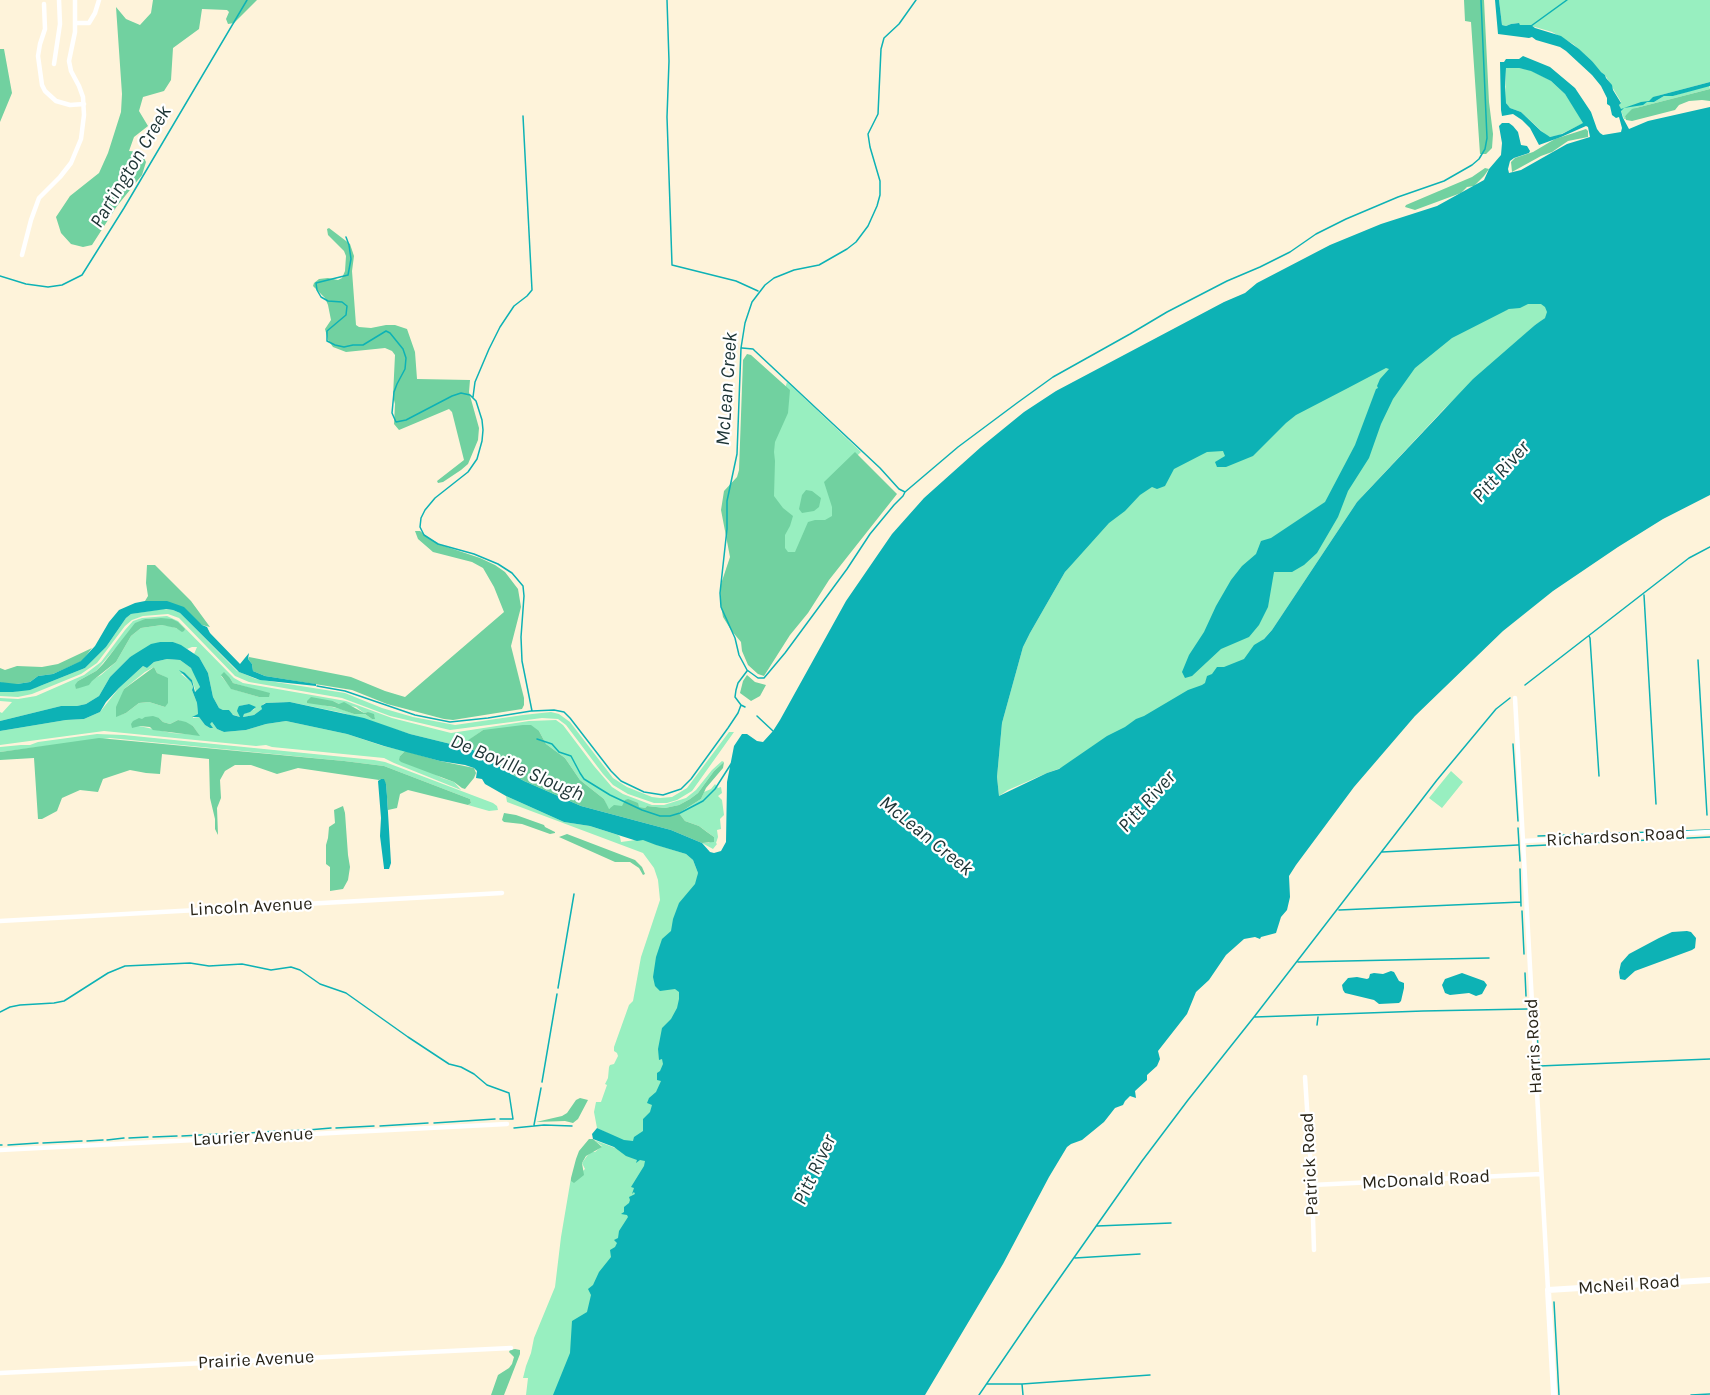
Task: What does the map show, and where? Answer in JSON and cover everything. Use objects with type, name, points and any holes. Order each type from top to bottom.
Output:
[{"type":"main road","name":"McNeil Road","points":[[1548,1290],[1710,1280]]},
{"type":"main road","name":"Harris Road","points":[[1548,1290],[1554,1395]]},
{"type":"street","points":[[54,64],[60,24],[59,0]]},
{"type":"street","points":[[22,255],[39,198],[64,172],[78,149],[83,126],[84,104],[69,61],[75,23],[75,0]]},
{"type":"street","points":[[75,23],[89,23],[99,0]]},
{"type":"street","points":[[44,4],[45,29],[38,56],[42,85],[56,101],[70,105],[84,104]]},
{"type":"street","points":[[45,29],[59,32]]},
{"type":"street","name":"Harris Road","points":[[1515,698],[1548,1290]]},
{"type":"street","name":"Richardson Road","points":[[1522,841],[1710,832]]},
{"type":"street","name":"Lincoln Avenue","points":[[0,921],[502,893]]},
{"type":"street","name":"Patrick Road","points":[[1305,1077],[1314,1250]]},
{"type":"street","name":"Laurier Avenue","points":[[0,1150],[507,1124]]},
{"type":"street","name":"McDonald Road","points":[[1312,1185],[1541,1174]]},
{"type":"street","name":"Prairie Avenue","points":[[0,1373],[511,1348]]},
{"type":"green space","points":[[153,0],[257,0],[234,23],[228,24],[226,19],[229,12],[227,10],[202,9],[199,29],[173,48],[171,80],[164,91],[143,97],[139,111],[148,126],[134,137],[129,151],[141,152],[146,162],[142,175],[117,206],[92,245],[83,247],[71,244],[61,233],[56,217],[70,196],[99,173],[121,112],[122,94],[116,7],[126,19],[140,25],[151,13]]},
{"type":"green space","points":[[1464,0],[1484,0],[1489,102],[1493,134],[1492,148],[1486,154],[1480,154],[1471,22],[1465,21]]},
{"type":"green space","points":[[1499,0],[1710,0],[1710,82],[1657,96],[1649,101],[1654,102],[1664,96],[1673,96],[1709,85],[1710,89],[1636,108],[1624,119],[1619,105],[1621,102],[1605,75],[1592,61],[1573,44],[1552,32],[1518,23],[1502,25]]},
{"type":"green space","points":[[0,49],[4,49],[12,93],[0,122]]},
{"type":"green space","points":[[1506,68],[1530,70],[1551,81],[1565,94],[1584,123],[1559,135],[1547,136],[1521,112],[1508,106],[1505,101]]},
{"type":"green space","points":[[1710,89],[1710,101],[1689,101],[1679,105],[1675,110],[1632,121],[1626,120],[1625,116],[1632,109]]},
{"type":"green space","points":[[1586,129],[1588,137],[1568,141],[1552,152],[1512,172],[1511,162],[1515,158],[1533,152],[1555,139]]},
{"type":"green space","points":[[1485,168],[1489,169],[1484,176],[1474,186],[1467,187],[1461,193],[1415,210],[1405,207],[1472,177]]},
{"type":"green space","points":[[329,228],[350,244],[354,256],[352,271],[356,325],[371,328],[395,325],[407,329],[415,352],[417,379],[470,380],[469,392],[479,428],[478,440],[468,464],[443,482],[438,483],[437,481],[464,460],[452,412],[449,409],[399,430],[394,424],[395,355],[392,351],[385,348],[346,352],[333,347],[328,340],[325,329],[331,320],[328,305],[325,298],[313,286],[319,279],[338,280],[342,278],[346,256],[328,235],[327,229]]},
{"type":"green space","points":[[1577,292],[1535,325],[1444,409],[1357,502],[1272,630],[1170,741],[1072,764],[1008,790],[999,796],[997,777],[1002,723],[1023,647],[1065,572],[1116,506],[1206,442],[1409,345],[1523,304]]},
{"type":"green space","points":[[747,354],[751,355],[790,390],[788,413],[775,442],[774,452],[774,496],[793,516],[785,535],[785,548],[788,552],[795,552],[808,522],[825,520],[832,516],[832,507],[824,482],[855,452],[897,494],[829,580],[764,676],[748,665],[741,642],[723,617],[721,606],[720,587],[730,557],[721,510],[724,491],[737,477],[739,470],[743,360]]},
{"type":"green space","points":[[787,382],[861,452],[834,478],[837,514],[790,558],[782,547],[770,500],[773,428]]},
{"type":"green space","points":[[806,490],[812,491],[821,498],[819,507],[814,511],[802,513],[799,509],[802,495]]},
{"type":"green space","points":[[415,531],[420,531],[441,545],[495,565],[505,572],[518,589],[521,607],[511,646],[524,698],[522,709],[453,720],[444,719],[387,704],[352,690],[265,676],[253,671],[249,657],[351,677],[405,697],[504,612],[483,568],[472,562],[433,552],[418,539]]},
{"type":"green space","points":[[147,565],[155,565],[191,601],[210,627],[202,625],[161,601],[145,601],[148,596]]},
{"type":"green space","points":[[163,609],[180,613],[237,671],[256,679],[345,693],[382,708],[455,725],[551,712],[559,714],[570,722],[613,778],[627,787],[652,797],[672,797],[687,788],[729,732],[734,732],[692,791],[677,800],[654,803],[628,794],[613,785],[566,725],[558,719],[542,718],[450,730],[390,716],[342,698],[249,682],[235,676],[179,618],[168,614],[143,616],[132,620],[97,663],[81,674],[32,694],[18,697],[0,696],[0,692],[13,692],[40,686],[85,668],[106,647],[131,614]]},
{"type":"green space","points":[[167,616],[178,621],[234,678],[243,683],[346,701],[392,718],[451,733],[529,721],[556,720],[563,725],[612,787],[623,794],[652,805],[664,805],[686,798],[696,790],[712,770],[722,761],[724,762],[714,771],[698,793],[679,805],[665,808],[623,806],[608,809],[604,799],[580,780],[565,758],[546,744],[539,731],[483,730],[465,743],[471,749],[410,734],[343,713],[290,702],[266,703],[254,715],[243,717],[244,714],[255,709],[249,704],[240,706],[240,717],[231,714],[229,710],[219,708],[213,697],[208,673],[199,657],[194,654],[197,647],[187,649],[173,642],[160,642],[130,657],[110,677],[99,696],[86,704],[61,706],[0,721],[0,712],[2,713],[12,702],[0,701],[0,698],[18,699],[36,696],[84,675],[101,662],[133,621],[142,618]],"holes":[[[161,618],[184,631],[162,625],[141,628],[131,636],[116,662],[101,675],[76,689],[78,681],[96,671],[145,619]],[[221,676],[230,678],[233,683],[270,694],[259,697],[232,689]],[[333,701],[356,707],[375,717],[372,719],[365,714],[354,714],[323,705]]]},
{"type":"green space","points":[[161,618],[178,622],[185,629],[184,631],[162,625],[141,628],[131,636],[116,662],[89,685],[76,689],[75,685],[78,681],[96,671],[103,664],[135,623],[145,619]]},
{"type":"green space","points":[[92,648],[82,661],[53,674],[38,676],[30,682],[17,684],[0,682],[0,668],[5,670],[17,666],[42,667],[58,664]]},
{"type":"green space","points":[[167,659],[180,660],[191,668],[200,687],[196,692],[192,680],[185,673],[181,674],[191,682],[193,687],[198,714],[193,718],[199,717],[210,728],[212,722],[217,729],[224,732],[246,730],[286,721],[347,734],[405,751],[400,756],[454,782],[461,790],[384,758],[266,745],[256,746],[104,731],[0,745],[0,731],[84,719],[100,712],[119,688],[143,666],[147,668],[154,662]],"holes":[[[154,667],[157,673],[163,676],[165,707],[149,702],[139,703],[126,713],[117,716],[124,689]],[[159,718],[170,724],[178,720],[193,726],[199,735],[172,733],[139,726]]]},
{"type":"green space","points":[[154,667],[157,673],[168,678],[168,703],[165,707],[149,702],[139,703],[116,717],[116,707],[124,689]]},
{"type":"green space","points":[[224,672],[233,683],[270,693],[269,697],[259,697],[231,689],[221,675]]},
{"type":"green space","points":[[747,675],[755,682],[766,685],[760,696],[751,701],[740,693]]},
{"type":"green space","points":[[311,697],[339,704],[344,702],[364,713],[374,714],[375,719],[365,714],[354,714],[334,707],[307,703]]},
{"type":"green space","points":[[153,716],[170,724],[178,720],[186,722],[193,726],[200,736],[153,730],[150,727],[132,728],[133,721]]},
{"type":"green space","points":[[531,725],[539,731],[546,744],[565,758],[580,780],[604,799],[609,809],[614,805],[622,806],[628,799],[638,803],[639,807],[645,808],[647,806],[665,808],[679,805],[698,793],[714,771],[724,762],[723,768],[706,788],[701,799],[679,813],[685,821],[699,826],[714,837],[714,842],[702,843],[671,830],[581,806],[524,781],[464,743],[483,730]]},
{"type":"green space","points":[[97,734],[385,762],[493,803],[498,810],[489,811],[468,805],[471,803],[470,799],[384,766],[344,761],[110,738],[0,752],[0,747],[30,745]]},
{"type":"green space","points":[[99,738],[384,766],[470,799],[471,803],[468,805],[408,790],[400,794],[397,808],[388,810],[386,784],[381,779],[298,768],[277,774],[251,765],[235,765],[225,771],[220,780],[221,798],[217,808],[218,835],[210,798],[209,759],[162,754],[160,774],[130,770],[103,779],[98,792],[80,790],[62,798],[57,811],[38,819],[34,758],[0,760],[0,752]]},
{"type":"green space","points":[[405,751],[474,768],[476,773],[465,789],[454,782],[401,762],[400,756]]},
{"type":"green space","points":[[1451,771],[1463,782],[1442,808],[1429,798]]},
{"type":"green space","points":[[715,784],[718,788],[721,787],[722,793],[718,796],[722,800],[724,815],[720,819],[721,829],[717,830],[717,844],[713,849],[702,843],[709,843],[714,837],[699,826],[685,821],[679,813],[701,799],[704,792]]},
{"type":"green space","points":[[506,796],[564,822],[590,826],[618,835],[621,842],[643,839],[686,854],[693,860],[698,873],[666,1173],[597,1128],[594,1112],[596,1102],[601,1102],[607,1085],[605,1084],[609,1067],[614,1064],[618,1056],[614,1047],[629,1005],[633,1001],[641,957],[660,900],[654,868],[643,853],[507,802]]},
{"type":"green space","points":[[343,806],[350,867],[348,880],[343,889],[330,891],[330,867],[326,864],[326,845],[329,827],[335,823],[334,810]]},
{"type":"green space","points":[[504,813],[544,825],[555,833],[550,834],[522,824],[504,822],[502,820]]},
{"type":"green space","points":[[567,834],[635,860],[645,874],[643,875],[639,868],[630,862],[615,862],[559,837]]},
{"type":"green space","points":[[580,1098],[588,1100],[578,1119],[573,1123],[536,1122],[562,1116]]},
{"type":"green space","points":[[589,1139],[593,1139],[602,1147],[586,1156],[582,1163],[584,1175],[574,1183],[571,1178],[576,1159],[579,1151]]},
{"type":"green space","points":[[594,1140],[655,1163],[608,1395],[526,1395],[528,1378],[523,1378],[526,1366],[534,1338],[555,1287],[571,1178],[572,1181],[585,1169],[582,1163],[587,1156],[602,1146]]},
{"type":"green space","points":[[515,1349],[520,1350],[520,1354],[504,1395],[491,1395],[498,1375],[512,1364],[514,1357],[509,1352]]},
{"type":"water","name":"Pitt River","points":[[1495,0],[1499,0],[1502,25],[1519,23],[1520,25],[1531,25],[1561,36],[1579,49],[1612,85],[1621,103],[1619,105],[1621,109],[1641,102],[1649,101],[1653,97],[1710,82],[1710,86],[1673,96],[1664,96],[1654,102],[1624,108],[1621,111],[1629,129],[1648,121],[1710,107],[1710,495],[1663,519],[1553,591],[1503,631],[1415,716],[1354,787],[1296,865],[1289,876],[1290,897],[1287,910],[1281,917],[1276,933],[1260,939],[1255,937],[1244,939],[1226,955],[1209,980],[1196,992],[1187,1014],[1158,1051],[1160,1059],[1157,1066],[1135,1091],[1136,1098],[1130,1096],[1123,1105],[1115,1108],[1104,1122],[1082,1140],[1067,1147],[1003,1264],[925,1395],[553,1395],[570,1353],[572,1321],[587,1312],[591,1295],[588,1289],[611,1257],[610,1250],[617,1243],[614,1240],[618,1238],[619,1231],[628,1217],[621,1214],[629,1203],[629,1197],[635,1194],[634,1192],[632,1194],[634,1188],[631,1187],[644,1166],[645,1161],[640,1160],[636,1163],[637,1160],[626,1156],[614,1147],[593,1139],[592,1134],[597,1128],[624,1140],[633,1141],[634,1137],[643,1131],[643,1119],[650,1112],[652,1105],[647,1103],[661,1081],[657,1080],[657,1073],[663,1064],[662,1059],[659,1060],[658,1049],[662,1028],[671,1019],[679,999],[679,992],[675,989],[660,991],[655,986],[653,977],[656,957],[662,939],[671,931],[679,903],[695,884],[698,873],[693,860],[686,854],[643,840],[637,841],[590,826],[564,822],[485,784],[482,779],[476,778],[477,771],[474,768],[465,765],[440,761],[347,734],[286,721],[246,730],[224,732],[217,729],[212,722],[210,724],[213,728],[210,728],[199,717],[192,717],[198,714],[193,687],[179,670],[192,680],[195,692],[200,687],[191,668],[180,660],[167,659],[154,662],[147,668],[143,666],[119,688],[100,712],[84,719],[0,731],[0,721],[61,706],[86,704],[99,696],[110,677],[130,657],[151,644],[173,642],[199,657],[208,673],[213,697],[219,708],[229,710],[233,715],[240,717],[237,711],[239,706],[249,704],[256,707],[243,717],[254,715],[266,703],[290,702],[364,718],[410,734],[471,749],[524,781],[581,806],[671,830],[702,843],[710,852],[721,851],[726,842],[727,782],[734,746],[742,734],[763,742],[773,731],[846,601],[892,534],[924,498],[1024,412],[1056,391],[1245,293],[1257,283],[1330,245],[1381,224],[1437,206],[1484,180],[1489,169],[1501,155],[1502,143],[1499,126],[1502,123],[1509,123],[1513,126],[1518,132],[1521,145],[1527,146],[1530,151],[1510,161],[1509,173],[1521,170],[1567,144],[1590,137],[1586,126],[1539,145],[1530,128],[1522,120],[1513,114],[1502,116],[1500,62],[1506,59],[1519,59],[1523,56],[1550,67],[1575,88],[1591,112],[1600,133],[1603,135],[1621,132],[1619,117],[1612,115],[1601,86],[1566,51],[1532,37],[1498,34]],"holes":[[[1506,68],[1531,71],[1551,81],[1565,94],[1583,123],[1562,134],[1550,137],[1541,131],[1521,112],[1510,108],[1506,103]],[[1528,304],[1541,304],[1545,307],[1547,312],[1545,318],[1473,379],[1357,502],[1272,630],[1254,645],[1244,659],[1224,667],[1217,667],[1212,674],[1207,676],[1202,685],[1188,690],[1107,736],[1059,769],[999,796],[997,777],[1002,723],[1023,647],[1065,572],[1109,523],[1152,487],[1157,489],[1165,486],[1174,469],[1207,452],[1223,451],[1225,456],[1215,462],[1217,467],[1226,467],[1253,456],[1296,415],[1386,368],[1389,369],[1380,379],[1355,445],[1325,502],[1271,538],[1261,541],[1256,554],[1231,580],[1204,632],[1189,655],[1182,672],[1185,678],[1192,676],[1221,649],[1249,637],[1259,625],[1268,607],[1274,572],[1292,572],[1317,553],[1338,517],[1348,491],[1369,458],[1393,399],[1415,368],[1452,338],[1509,309],[1520,308]]]},
{"type":"water","points":[[145,601],[167,601],[184,607],[207,627],[240,664],[249,653],[248,659],[253,671],[265,676],[316,684],[316,686],[260,680],[239,672],[180,613],[166,609],[131,614],[106,647],[85,668],[30,690],[0,692],[0,682],[17,684],[30,682],[38,676],[53,674],[81,661],[95,646],[119,610]]},
{"type":"water","points":[[384,779],[386,784],[391,863],[389,869],[384,869],[380,836],[378,781]]},
{"type":"water","points":[[1687,931],[1696,938],[1695,948],[1635,971],[1625,980],[1620,979],[1621,963],[1629,954],[1672,932]]},
{"type":"water","points":[[1391,971],[1399,981],[1404,983],[1399,1003],[1379,1004],[1374,1000],[1345,993],[1343,990],[1342,985],[1348,978],[1367,979],[1370,974],[1383,974]]},
{"type":"water","points":[[1462,973],[1484,981],[1487,985],[1482,994],[1476,996],[1469,993],[1450,995],[1445,993],[1442,985],[1445,979]]},
{"type":"waterway","name":"Partington Creek","points":[[0,276],[26,284],[48,287],[62,285],[82,275],[247,0]]},
{"type":"waterway","points":[[667,0],[669,61],[667,117],[672,265],[736,281],[758,291]]},
{"type":"waterway","points":[[916,0],[899,24],[884,38],[881,49],[878,114],[868,134],[880,181],[880,195],[868,226],[856,242],[847,249],[819,265],[794,270],[774,278],[765,285],[752,302],[745,323],[741,348],[737,454],[727,501],[727,529],[720,593],[721,607],[735,638],[739,655],[747,670],[758,678],[764,678],[785,653],[870,534],[905,492],[958,447],[1053,377],[1167,312],[1290,252],[1316,234],[1398,197],[1444,181],[1479,159],[1485,149],[1487,138],[1481,0]]},
{"type":"waterway","points":[[1531,26],[1567,0]]},
{"type":"waterway","points":[[473,397],[475,382],[500,327],[514,306],[532,290],[523,116]]},
{"type":"waterway","points":[[346,237],[351,259],[348,275],[316,283],[321,297],[328,301],[342,302],[347,306],[346,315],[327,331],[327,341],[344,347],[363,345],[386,331],[390,333],[403,349],[406,358],[405,369],[394,392],[392,413],[396,422],[406,420],[461,393],[470,395],[476,401],[483,430],[477,459],[468,472],[435,498],[425,510],[420,527],[424,535],[438,544],[474,554],[498,564],[512,573],[523,586],[522,661],[532,711],[564,712],[621,781],[644,792],[663,795],[681,789],[691,779],[728,728],[741,705]]},
{"type":"waterway","points":[[742,348],[753,349],[880,468],[899,489],[905,492]]},
{"type":"waterway","points":[[1525,685],[1689,558],[1710,547]]},
{"type":"waterway","points":[[1644,595],[1656,804]]},
{"type":"waterway","points":[[1589,636],[1599,776]]},
{"type":"waterway","points":[[1698,660],[1707,815]]},
{"type":"waterway","name":"McLean Creek","points":[[745,707],[735,697],[738,683],[747,671]]},
{"type":"waterway","name":"De Boville Slough","points":[[317,686],[345,691],[415,715],[450,722],[531,711]]},
{"type":"waterway","points":[[979,1395],[1142,1161],[1188,1100],[1437,780],[1496,709],[1510,698]]},
{"type":"waterway","name":"McLean Creek","points":[[757,716],[773,731]]},
{"type":"waterway","name":"De Boville Slough","points":[[537,739],[552,744],[559,752],[571,756],[584,779],[610,795],[660,816],[680,813],[703,801],[715,789],[731,764]]},
{"type":"waterway","points":[[1513,744],[1518,821]]},
{"type":"waterway","points":[[1518,828],[1520,861]]},
{"type":"waterway","points":[[1538,836],[1710,830]]},
{"type":"waterway","points":[[1527,846],[1710,837]]},
{"type":"waterway","points":[[1382,852],[1518,845]]},
{"type":"waterway","points":[[1520,869],[1521,906]]},
{"type":"waterway","points":[[558,988],[574,894]]},
{"type":"waterway","points":[[1339,910],[1521,902]]},
{"type":"waterway","points":[[1522,911],[1524,954]]},
{"type":"waterway","points":[[1298,962],[1489,958]]},
{"type":"waterway","points":[[0,1012],[20,1005],[64,1001],[108,973],[125,966],[190,963],[209,966],[242,964],[271,970],[291,967],[300,970],[320,984],[346,993],[449,1064],[461,1067],[487,1085],[509,1093],[513,1119],[500,1119]]},
{"type":"waterway","points":[[1525,973],[1526,996]]},
{"type":"waterway","points":[[542,1082],[557,994]]},
{"type":"waterway","points":[[1255,1017],[1527,1009]]},
{"type":"waterway","points":[[1317,1025],[1318,1017]]},
{"type":"waterway","points":[[1537,1030],[1539,1066]]},
{"type":"waterway","points":[[1539,1066],[1710,1059]]},
{"type":"waterway","points":[[534,1125],[541,1088]]},
{"type":"waterway","points":[[434,1123],[495,1119]]},
{"type":"waterway","points":[[380,1126],[428,1123]]},
{"type":"waterway","points":[[514,1128],[544,1125],[572,1126]]},
{"type":"waterway","points":[[336,1128],[374,1126]]},
{"type":"waterway","points":[[308,1130],[331,1128]]},
{"type":"waterway","points":[[282,1131],[306,1130]]},
{"type":"waterway","points":[[249,1133],[277,1131]]},
{"type":"waterway","points":[[221,1134],[245,1133]]},
{"type":"waterway","points":[[182,1136],[219,1134]]},
{"type":"waterway","points":[[153,1137],[177,1136]]},
{"type":"waterway","points":[[129,1138],[148,1137]]},
{"type":"waterway","points":[[107,1140],[124,1138]]},
{"type":"waterway","points":[[87,1141],[103,1140]]},
{"type":"waterway","points":[[43,1143],[82,1141]]},
{"type":"waterway","points":[[8,1145],[38,1143]]},
{"type":"waterway","points":[[1097,1226],[1171,1223]]},
{"type":"waterway","points":[[1075,1258],[1140,1254]]},
{"type":"waterway","points":[[1554,1302],[1559,1395]]},
{"type":"waterway","points":[[987,1384],[1022,1384],[1150,1375]]},
{"type":"waterway","points":[[1022,1384],[1023,1395]]},
{"type":"waterway","points":[[1691,1395],[1710,1394]]}]
